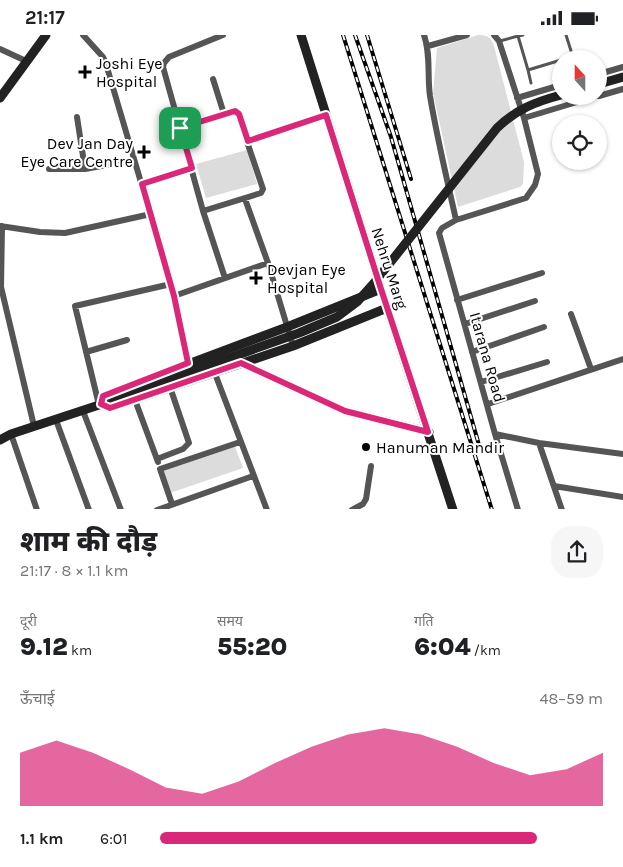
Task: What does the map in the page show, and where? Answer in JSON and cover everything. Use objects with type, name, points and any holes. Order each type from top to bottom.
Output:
[{"type":"street","points":[[0,98],[46,35]]},
{"type":"street","points":[[83,35],[103,57],[106,64],[174,296],[192,379]]},
{"type":"street","points":[[222,35],[168,57],[164,63],[166,79],[203,211],[225,278]]},
{"type":"street","name":"Nehru Marg","points":[[301,35],[453,509]]},
{"type":"street","points":[[424,35],[428,46],[430,93],[456,220],[526,198],[535,185],[538,174],[518,98],[499,41],[494,35]]},
{"type":"street","points":[[428,46],[467,35]]},
{"type":"street","points":[[0,49],[26,61]]},
{"type":"street","points":[[608,71],[623,67]]},
{"type":"street","points":[[608,81],[623,77]]},
{"type":"street","points":[[213,79],[224,114]]},
{"type":"street","points":[[518,98],[552,88]]},
{"type":"street","points":[[608,93],[623,89]]},
{"type":"street","points":[[37,509],[4,437],[83,411],[332,320],[348,310],[374,283],[497,128],[508,117],[522,108],[552,98]]},
{"type":"street","points":[[524,118],[568,105]]},
{"type":"street","points":[[180,128],[237,111],[263,192],[203,211]]},
{"type":"street","points":[[248,141],[326,115]]},
{"type":"street","points":[[77,117],[85,169]]},
{"type":"street","points":[[49,169],[85,169],[134,160]]},
{"type":"street","points":[[142,184],[192,168]]},
{"type":"street","points":[[245,199],[268,263],[292,345]]},
{"type":"street","points":[[34,426],[0,287],[1,226],[47,233],[64,233],[151,214]]},
{"type":"street","name":"Itarana Road","points":[[456,220],[442,228],[439,233],[488,404],[495,435],[518,509]]},
{"type":"street","points":[[174,296],[268,263]]},
{"type":"street","points":[[457,300],[542,273]]},
{"type":"street","points":[[170,284],[76,306],[86,352],[102,404],[110,408],[135,400],[292,345],[387,308]]},
{"type":"street","points":[[102,404],[103,396],[381,289]]},
{"type":"street","points":[[465,324],[535,301]]},
{"type":"street","points":[[571,314],[591,369]]},
{"type":"street","points":[[472,351],[544,327]]},
{"type":"street","points":[[86,352],[127,340]]},
{"type":"street","points":[[488,404],[623,359]]},
{"type":"street","points":[[481,382],[547,362]]},
{"type":"street","points":[[241,363],[345,411],[428,432]]},
{"type":"street","points":[[214,371],[267,509]]},
{"type":"street","points":[[157,459],[183,449],[189,443],[170,387]]},
{"type":"street","points":[[135,400],[172,504]]},
{"type":"street","points":[[83,411],[122,509]]},
{"type":"street","points":[[56,420],[89,509]]},
{"type":"street","points":[[495,435],[623,454]]},
{"type":"street","points":[[160,469],[240,442]]},
{"type":"street","points":[[539,443],[562,509]]},
{"type":"street","points":[[352,509],[363,504],[366,499],[371,466]]},
{"type":"street","points":[[157,509],[253,476]]},
{"type":"street","points":[[554,486],[623,497]]},
{"type":"lane","points":[[499,41],[520,35],[531,83]]},
{"type":"lane","points":[[566,35],[571,50]]},
{"type":"lane","points":[[528,70],[552,63]]},
{"type":"shaded area","points":[[478,35],[488,37],[492,40],[494,46],[524,162],[523,184],[520,187],[458,207],[433,93],[437,48]]},
{"type":"shaded area","points":[[247,150],[257,184],[206,198],[196,164]]},
{"type":"shaded area","points":[[234,444],[243,468],[170,493],[162,469]]},
{"type":"railway","points":[[343,35],[492,509]]},
{"type":"railway","points":[[355,35],[391,137],[479,445]]},
{"type":"railway","points":[[367,35],[411,179]]},
{"type":"place","name":"Joshi Eye Hospital","points":[[85,72]]},
{"type":"place","name":"Dev Jan Day Eye Care Centre","points":[[144,152]]},
{"type":"place","name":"Devjan Eye Hospital","points":[[256,278]]},
{"type":"place","name":"Hanuman Mandir","points":[[366,447]]},
{"type":"route","points":[[237,111],[248,141],[326,115],[428,432],[345,411],[241,363],[110,408],[101,404],[103,396],[188,363],[174,296],[142,184],[192,168],[180,128],[237,111]]}]
